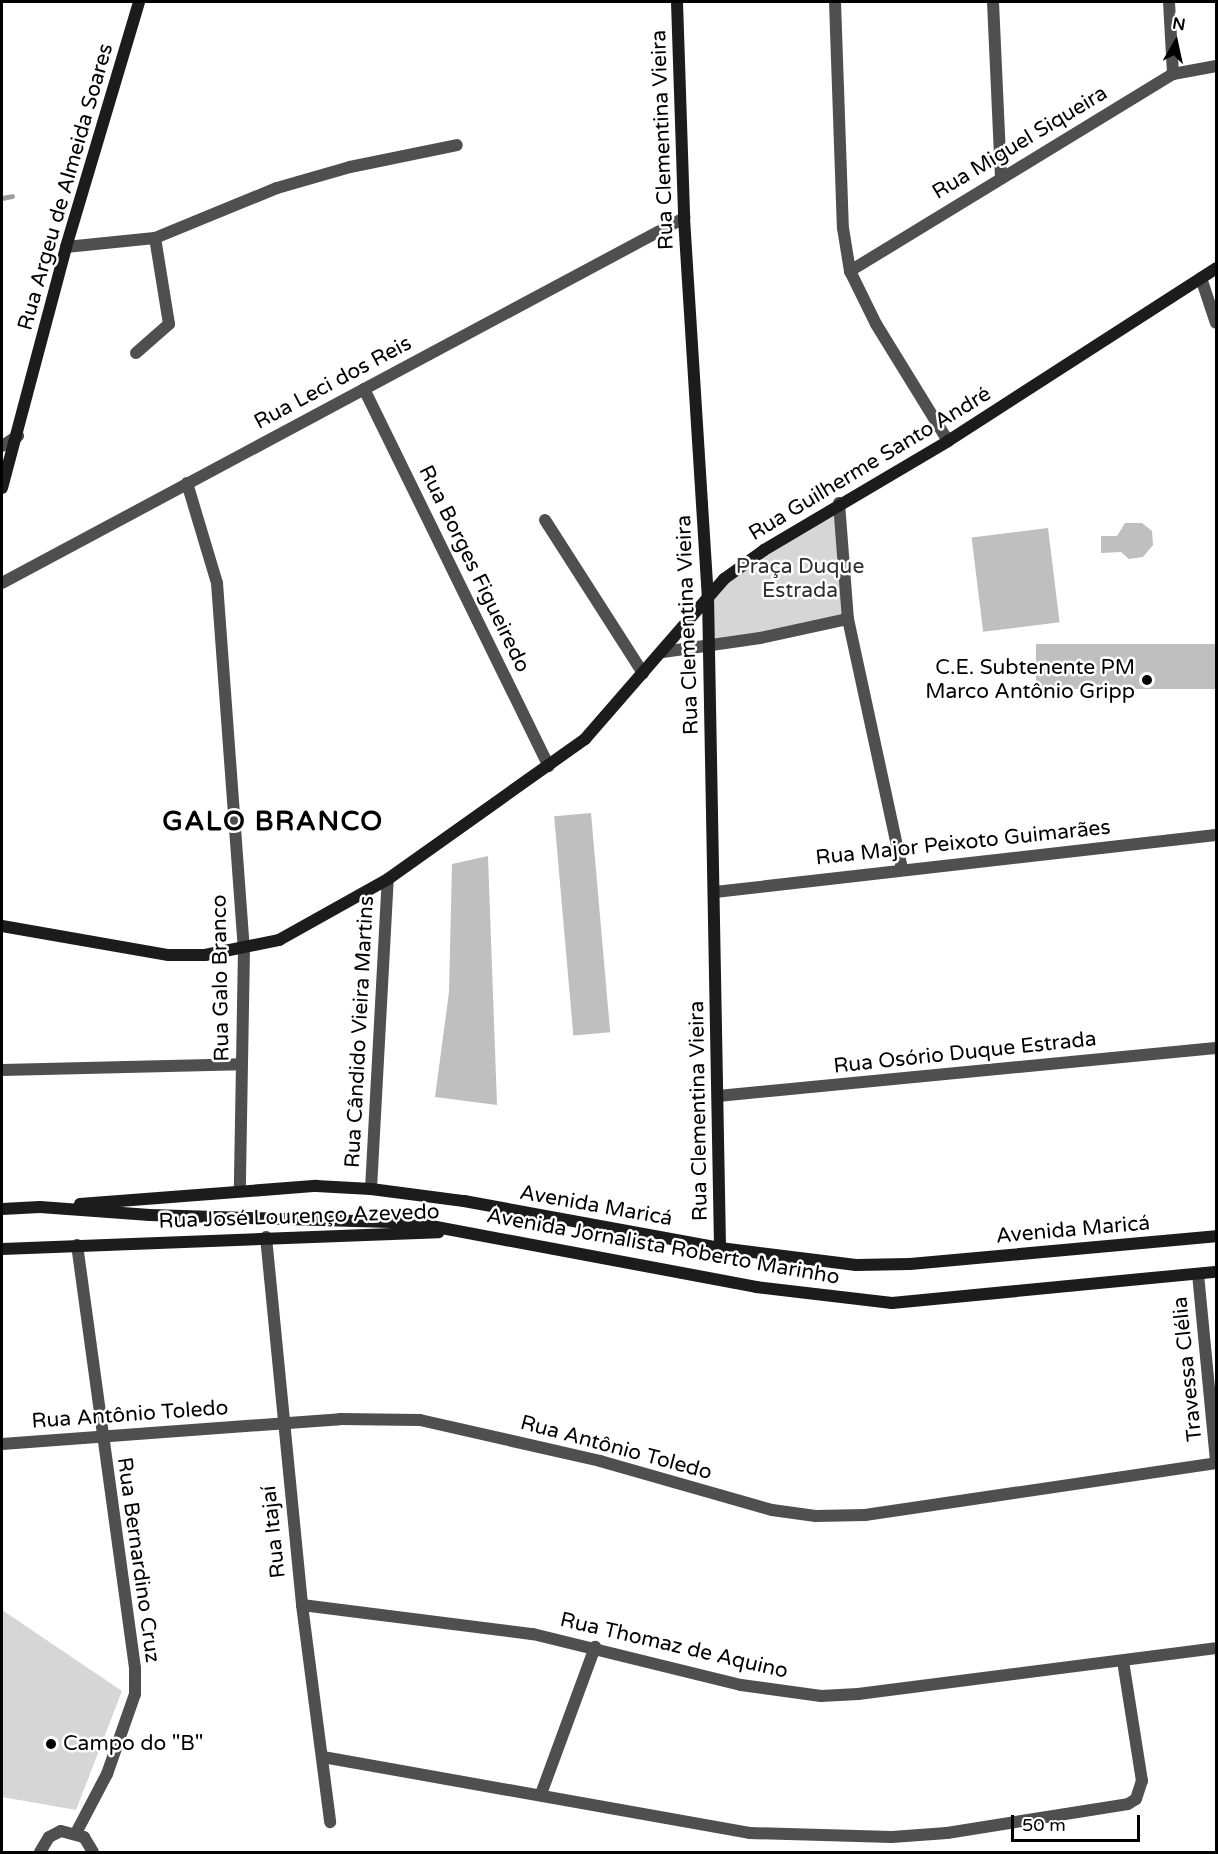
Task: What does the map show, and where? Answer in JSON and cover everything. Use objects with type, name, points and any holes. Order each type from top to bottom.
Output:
[{"type":"street","name":"Rua Argeu de Almeida Soares","points":[[2,488],[18,436],[66,247],[139,2]]},
{"type":"street","name":"Rua Clementina Vieira","points":[[677,2],[684,218],[710,647],[720,1248]]},
{"type":"street","points":[[835,2],[843,228],[850,272],[876,324],[948,441]]},
{"type":"street","points":[[993,2],[1001,176]]},
{"type":"street","points":[[1169,2],[1173,74]]},
{"type":"street","name":"Rua Miguel Siqueira","points":[[850,272],[1001,176],[1173,74],[1216,66]]},
{"type":"street","points":[[66,247],[155,238],[277,188],[350,167],[457,145]]},
{"type":"street","name":"Rua Leci dos Reis","points":[[2,583],[684,218]]},
{"type":"street","points":[[136,353],[169,324],[155,238]]},
{"type":"street","name":"Rua Guilherme Santo André","points":[[2,926],[169,955],[244,949],[279,940],[388,879],[585,739],[663,652],[708,597],[764,550],[838,503],[948,441],[1216,268]]},
{"type":"street","points":[[1201,278],[1216,323]]},
{"type":"street","name":"Rua Borges Figueiredo","points":[[364,389],[549,766]]},
{"type":"street","points":[[2,446],[18,436]]},
{"type":"street","name":"Rua Galo Branco","points":[[187,483],[217,584],[244,949],[240,1190]]},
{"type":"street","points":[[838,503],[848,619],[902,868]]},
{"type":"street","points":[[545,520],[643,673]]},
{"type":"street","points":[[663,652],[710,647],[848,619]]},
{"type":"street","name":"Rua Major Peixoto Guimarães","points":[[715,892],[902,868],[1216,835]]},
{"type":"street","name":"Rua Cândido Vieira Martins","points":[[371,1189],[388,879]]},
{"type":"street","name":"Rua Osório Duque Estrada","points":[[718,1096],[1216,1048]]},
{"type":"street","points":[[2,1070],[241,1064]]},
{"type":"street","name":"Avenida Maricá","points":[[40,1207],[240,1190],[316,1186],[371,1189],[464,1201],[720,1248],[813,1262],[910,1264],[1216,1236]]},
{"type":"street","name":"Rua José Lourenço Azevedo","points":[[2,1209],[40,1207],[150,1215],[415,1223],[461,1231]]},
{"type":"street","name":"Rua José Lourenço Azevedo","points":[[2,1249],[461,1231]]},
{"type":"street","name":"Avenida Jornalista Roberto Marinho","points":[[461,1231],[746,1285],[892,1303],[1216,1272]]},
{"type":"street","name":"Rua Itajaí","points":[[266,1237],[282,1424],[302,1605],[330,1822]]},
{"type":"street","name":"Rua Bernardino Cruz","points":[[76,1833],[107,1774],[135,1694],[135,1668],[77,1245]]},
{"type":"street","name":"Travessa Clélia","points":[[1198,1274],[1216,1461]]},
{"type":"street","name":"Rua Antônio Toledo","points":[[2,1444],[340,1419],[431,1422],[600,1461],[772,1510],[816,1516],[865,1515],[1216,1461]]},
{"type":"street","name":"Rua Thomaz de Aquino","points":[[302,1605],[533,1634],[595,1647],[750,1687],[821,1696],[1216,1648]]},
{"type":"street","points":[[541,1794],[595,1647]]},
{"type":"street","points":[[323,1757],[541,1794],[749,1833],[825,1837],[947,1833],[1128,1804],[1140,1792],[1142,1780],[1123,1661]]},
{"type":"street","points":[[40,1852],[55,1833],[76,1833],[90,1843],[93,1852]]},
{"type":"green space","name":"Praça Duque Estrada","points":[[839,503],[847,614],[710,647],[708,597]]},
{"type":"green space","name":"Campo do \"B\"","points":[[2,1610],[122,1691],[76,1810],[2,1797]]},
{"type":"building","points":[[1125,523],[1142,523],[1152,531],[1153,545],[1143,557],[1129,559],[1121,552],[1101,553],[1101,536],[1117,536]]},
{"type":"building","points":[[1048,528],[1060,622],[983,632],[972,537]]},
{"type":"building","points":[[1036,644],[1216,644],[1216,689],[1036,689]]},
{"type":"building","points":[[591,813],[610,1032],[573,1035],[554,816]]},
{"type":"building","points":[[488,856],[497,1105],[435,1097],[449,992],[452,864]]},
{"type":"waterway","points":[[2,198],[12,196]]},
{"type":"place","name":"C.E. Subtenente PM Marco Antônio Gripp","points":[[1147,680]]},
{"type":"place","name":"Campo do \"B\"","points":[[51,1744]]},
{"type":"district","name":"GALO BRANCO","points":[[273,822]]}]
